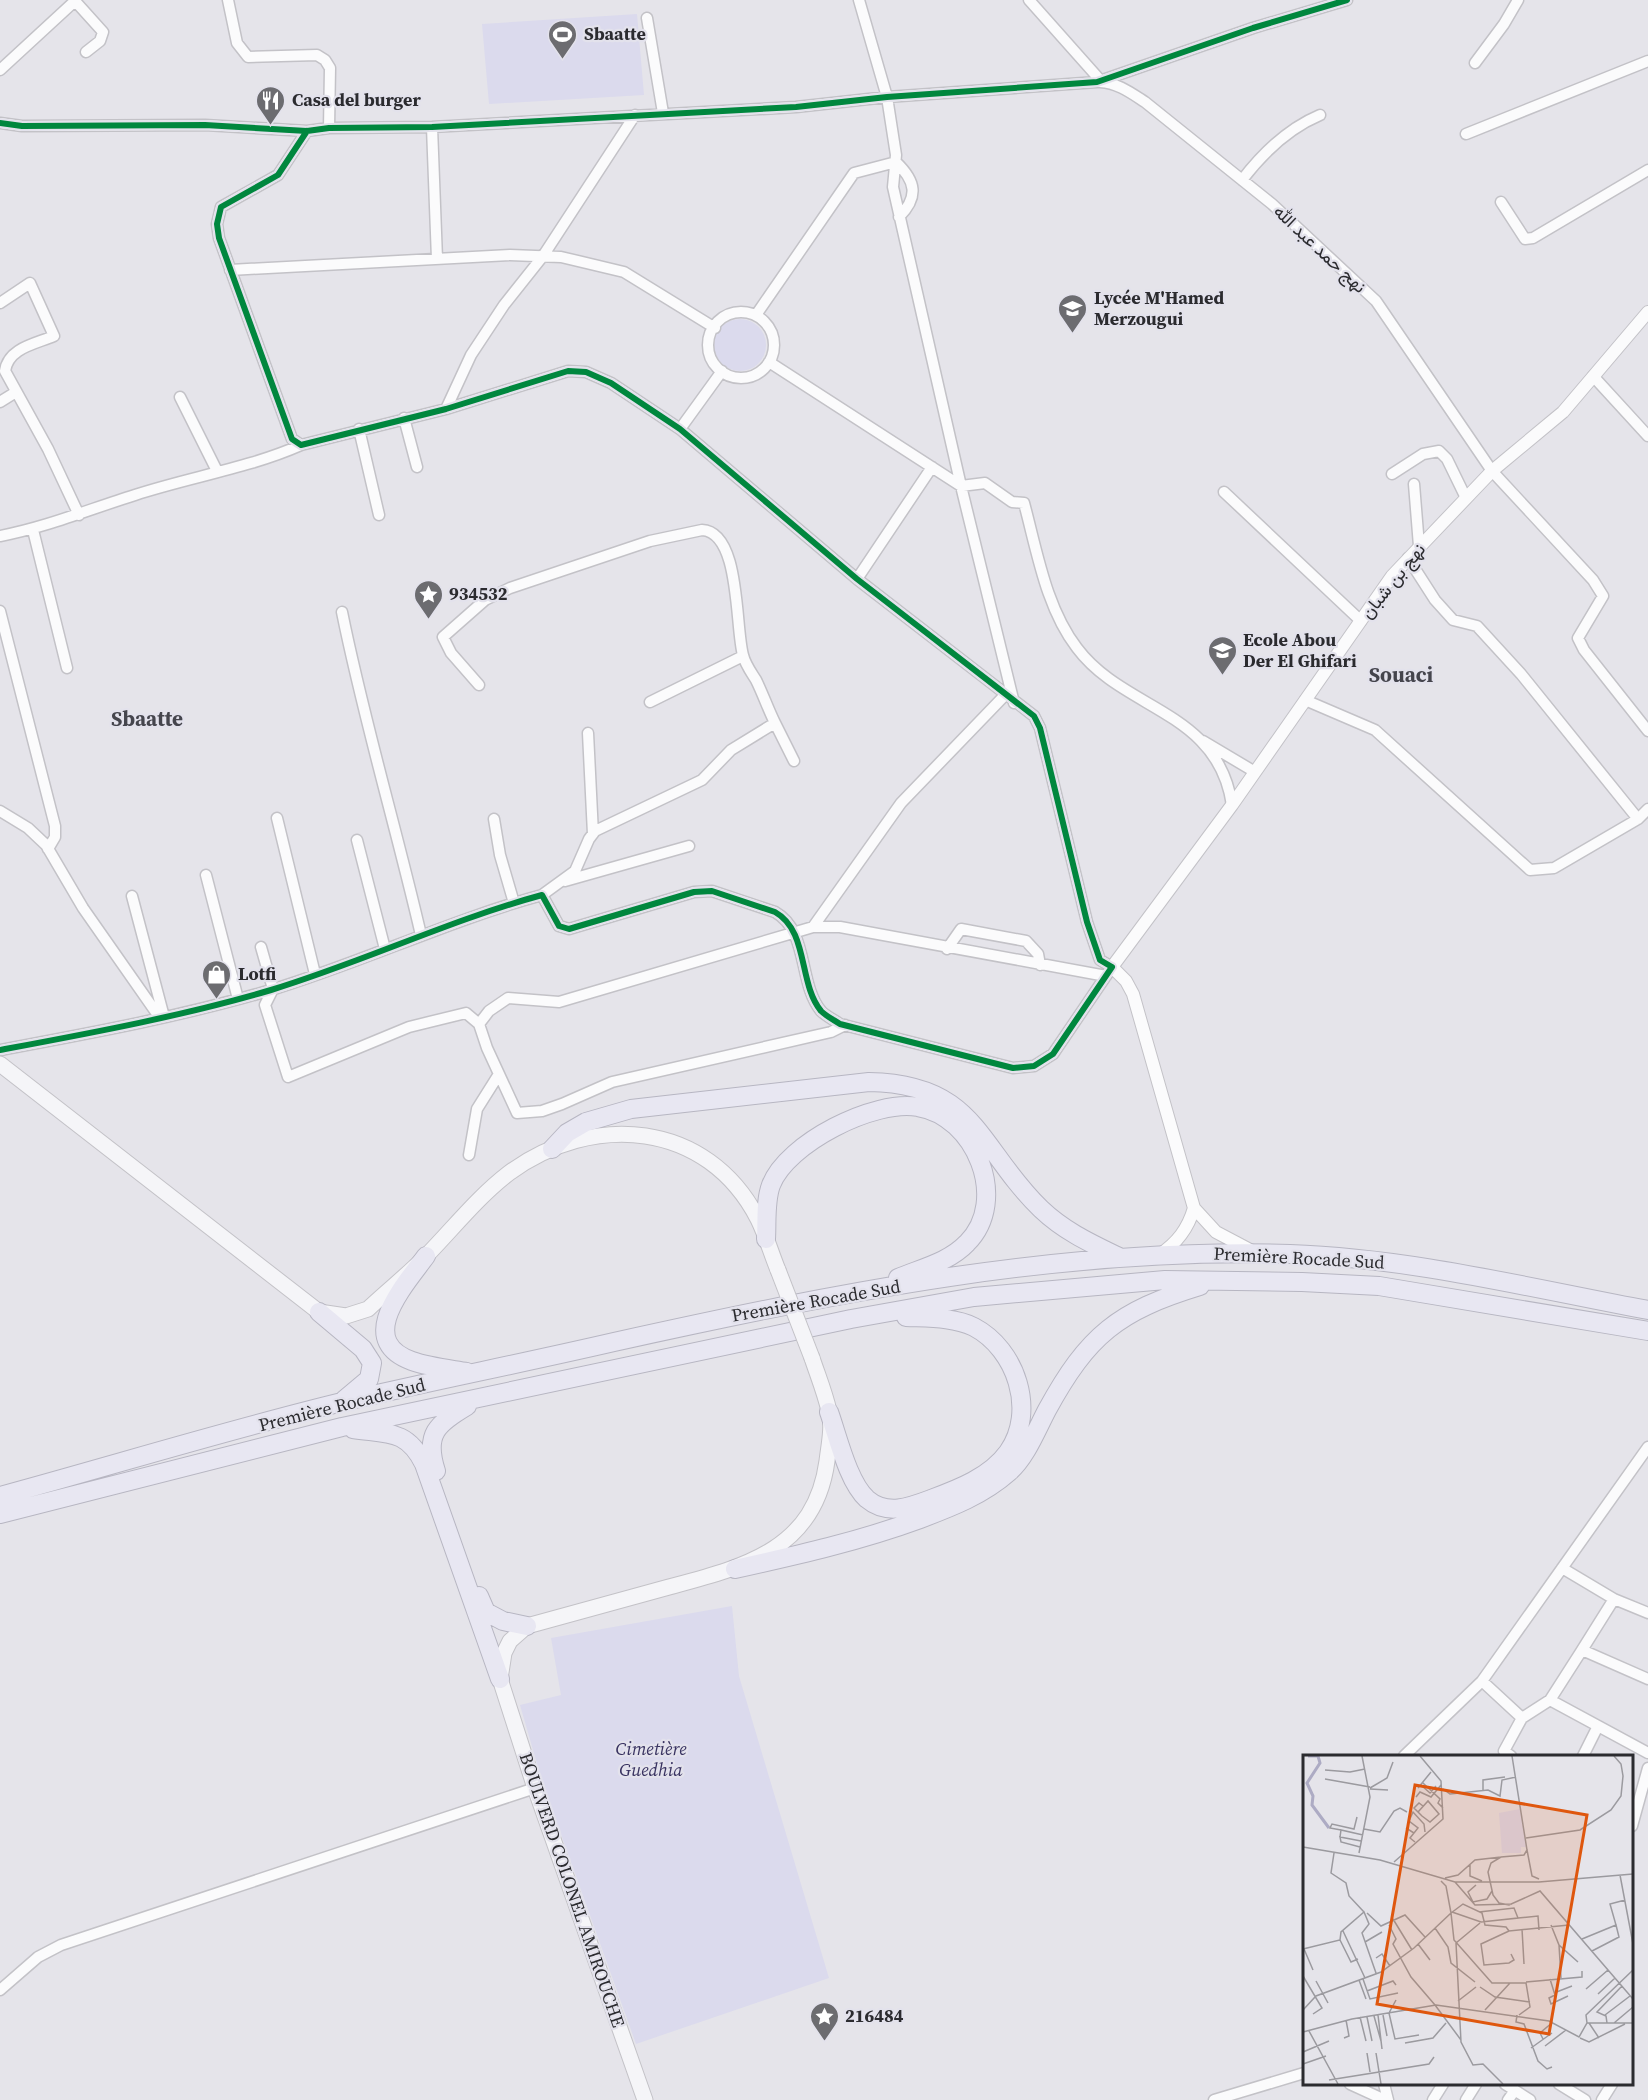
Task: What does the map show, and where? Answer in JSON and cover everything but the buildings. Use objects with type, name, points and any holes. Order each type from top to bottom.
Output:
[{"type":"highway","points":[[552,1149],[567,1133],[586,1122],[631,1109],[869,1082],[900,1083],[929,1092],[958,1109],[976,1126],[1025,1191],[1053,1220],[1065,1230],[1120,1258]]},
{"type":"highway","points":[[766,1239],[771,1184],[795,1154],[818,1137],[848,1121],[898,1106],[919,1107],[943,1115],[957,1127],[975,1152],[984,1173],[987,1192],[984,1217],[969,1242],[950,1257],[873,1290]]},
{"type":"highway","name":"Première Rocade Sud","points":[[0,1496],[340,1403],[742,1314],[1007,1269],[1120,1258],[1259,1253],[1389,1262],[1648,1310]]},
{"type":"highway","points":[[426,1256],[386,1316],[387,1340],[392,1349],[413,1362],[474,1374]]},
{"type":"highway","name":"Première Rocade Sud","points":[[0,1514],[342,1427],[851,1319],[985,1296],[1165,1280],[1379,1286],[1648,1331]]},
{"type":"highway","points":[[735,1569],[854,1541],[938,1512],[979,1494],[1011,1470],[1063,1381],[1084,1350],[1102,1332],[1143,1306],[1217,1280]]},
{"type":"highway","points":[[319,1312],[363,1349],[372,1363],[369,1379],[340,1403]]},
{"type":"highway","points":[[830,1412],[859,1491],[880,1507],[893,1510],[906,1509],[963,1486],[992,1469],[1007,1453],[1015,1440],[1020,1421],[1021,1403],[1008,1358],[995,1341],[972,1326],[935,1318],[851,1319]]},
{"type":"highway","points":[[478,1399],[442,1421],[432,1438],[431,1455],[486,1612],[503,1620],[528,1626]]},
{"type":"highway","points":[[342,1427],[399,1436],[415,1445],[424,1464],[500,1679]]},
{"type":"main road","points":[[0,1064],[319,1312],[346,1316],[368,1309],[426,1256],[509,1173],[552,1149],[580,1138],[609,1134],[648,1135],[674,1142],[714,1164],[730,1182],[757,1217],[812,1358],[830,1412],[831,1436],[825,1479],[806,1520],[780,1546],[735,1569],[528,1626],[507,1647],[500,1679]]},
{"type":"main road","name":"BOULVERD COLONEL AMIROUCHE","points":[[500,1679],[535,1788],[645,2100]]},
{"type":"street","points":[[0,70],[76,0],[103,32],[100,41],[86,52]]},
{"type":"street","points":[[228,0],[237,43],[248,57],[316,56],[325,60],[330,68],[329,128]]},
{"type":"street","points":[[859,0],[887,97],[896,162],[893,187],[1010,696]]},
{"type":"street","points":[[1029,0],[1099,81]]},
{"type":"street","points":[[0,123],[22,126],[205,125],[307,131],[329,128],[432,127],[796,107],[887,97],[1099,81],[1253,28],[1347,0]]},
{"type":"street","points":[[1474,63],[1504,24],[1518,0]]},
{"type":"street","points":[[647,18],[663,113]]},
{"type":"street","points":[[1466,134],[1648,61]]},
{"type":"street","name":"نهج حمد عبد الله","points":[[1099,81],[1110,82],[1145,102],[1272,204],[1376,301],[1492,471],[1545,525],[1593,580],[1603,596],[1578,638],[1584,650],[1648,731]]},
{"type":"street","points":[[1242,180],[1260,157],[1320,115]]},
{"type":"street","points":[[446,409],[471,355],[504,305],[543,256],[635,116]]},
{"type":"street","points":[[432,127],[437,259]]},
{"type":"street","points":[[301,445],[292,439],[230,270],[217,224],[221,207],[278,175],[307,131]]},
{"type":"street","points":[[896,162],[908,178],[913,192],[910,206],[899,216]]},
{"type":"street","points":[[756,315],[854,172],[896,162]]},
{"type":"street","points":[[1501,202],[1525,239],[1533,238],[1648,170]]},
{"type":"street","points":[[230,270],[510,255],[561,257],[624,272],[715,328]]},
{"type":"street","points":[[0,303],[30,283],[54,336],[14,352],[0,354]]},
{"type":"street","points":[[735,312],[756,315],[765,322],[771,332],[774,344],[769,362],[758,373],[747,377],[736,377],[722,371],[710,357],[708,346],[710,334],[724,316],[735,312]]},
{"type":"street","name":"نهج بن شبان","points":[[1109,972],[1232,805],[1360,621],[1408,558],[1492,471],[1563,412],[1648,312]]},
{"type":"street","points":[[14,352],[6,361],[5,371],[48,450],[79,515]]},
{"type":"street","points":[[769,362],[961,486],[985,483],[1012,502],[1024,503],[1050,596],[1076,648],[1091,664],[1181,723],[1201,740],[1255,772]]},
{"type":"street","points":[[680,429],[722,371]]},
{"type":"street","points":[[0,536],[33,530],[133,495],[276,456],[301,445],[358,429],[446,409],[555,374],[586,372],[611,383],[680,429],[857,579],[1034,716],[1040,728],[1087,922],[1100,960],[1109,972]]},
{"type":"street","points":[[1593,376],[1648,436]]},
{"type":"street","points":[[0,402],[16,392]]},
{"type":"street","points":[[180,397],[217,471]]},
{"type":"street","points":[[404,418],[417,467]]},
{"type":"street","points":[[358,429],[379,515]]},
{"type":"street","points":[[1392,474],[1423,454],[1439,451],[1447,459],[1466,498]]},
{"type":"street","points":[[857,579],[932,467]]},
{"type":"street","points":[[1414,484],[1419,546]]},
{"type":"street","points":[[1224,492],[1360,621]]},
{"type":"street","points":[[33,530],[67,668]]},
{"type":"street","points":[[478,685],[450,653],[443,637],[485,600],[510,588],[650,541],[710,530],[716,534],[729,562],[743,656],[794,761]]},
{"type":"street","points":[[1408,558],[1435,600],[1453,620],[1477,626],[1521,674],[1638,819]]},
{"type":"street","points":[[0,611],[55,826],[55,837],[48,849]]},
{"type":"street","points":[[342,612],[380,780],[394,822],[421,935]]},
{"type":"street","points":[[650,702],[743,656]]},
{"type":"street","points":[[813,927],[901,803],[1010,696]]},
{"type":"street","points":[[1305,700],[1376,730],[1530,870],[1554,868],[1638,819],[1648,809]]},
{"type":"street","points":[[592,834],[605,825],[702,780],[731,750],[775,723]]},
{"type":"street","points":[[0,1050],[162,1017],[273,989],[421,935],[542,895],[575,871],[592,834],[588,733]]},
{"type":"street","points":[[1201,740],[1227,779],[1232,805]]},
{"type":"street","points":[[0,811],[28,828],[48,849],[83,908],[162,1017]]},
{"type":"street","points":[[277,818],[315,974]]},
{"type":"street","points":[[494,819],[500,855],[514,903]]},
{"type":"street","points":[[357,840],[385,949]]},
{"type":"street","points":[[561,882],[689,846]]},
{"type":"street","points":[[206,874],[238,999]]},
{"type":"street","points":[[542,895],[560,926],[569,929],[582,927],[680,894],[712,891],[775,912],[784,917],[794,932],[813,998],[822,1013],[845,1025],[1013,1068],[1034,1066],[1053,1054],[1109,972]]},
{"type":"street","points":[[132,896],[162,1017]]},
{"type":"street","points":[[479,1024],[489,1011],[508,998],[559,1002],[813,927],[840,927],[1040,965],[1109,972],[1126,981],[1133,994],[1194,1208],[1210,1226],[1229,1241],[1259,1253]]},
{"type":"street","points":[[947,949],[961,929],[1026,941],[1038,954],[1040,965]]},
{"type":"street","points":[[261,947],[273,989],[265,1005],[288,1077],[409,1027],[466,1013],[479,1024],[517,1113],[525,1114],[562,1104],[612,1082],[831,1032],[845,1025]]},
{"type":"street","points":[[469,1155],[477,1108],[499,1074]]},
{"type":"street","points":[[1159,1256],[1182,1236],[1194,1208]]},
{"type":"street","points":[[1405,1755],[1482,1680],[1648,1448]]},
{"type":"street","points":[[1562,1568],[1614,1599],[1648,1613]]},
{"type":"street","points":[[1510,1755],[1504,1751],[1522,1718],[1550,1700],[1614,1599]]},
{"type":"street","points":[[1582,1650],[1648,1679]]},
{"type":"street","points":[[1482,1680],[1522,1718]]},
{"type":"street","points":[[1550,1700],[1648,1753]]},
{"type":"street","points":[[1584,1755],[1598,1726]]},
{"type":"street","points":[[1633,1822],[1648,1768]]},
{"type":"street","points":[[0,1990],[38,1957],[61,1945],[535,1788]]},
{"type":"street","points":[[1214,2100],[1303,2074]]},
{"type":"street","points":[[1433,2100],[1442,2085]]},
{"type":"street","points":[[1466,2100],[1475,2085]]},
{"type":"street","points":[[1563,2085],[1585,2100]]},
{"type":"street","points":[[1602,2100],[1610,2085]]},
{"type":"street","points":[[1508,2100],[1510,2087],[1530,2100]]},
{"type":"street","points":[[1357,2091],[1386,2094],[1399,2100]]},
{"type":"green space","name":"Sbaatte","points":[[637,14],[644,95],[489,104],[482,24]]},
{"type":"green space","points":[[735,319],[745,319],[759,326],[766,345],[759,364],[745,371],[735,371],[725,367],[718,360],[714,350],[714,340],[718,330],[725,323]]},
{"type":"green space","name":"Cimetière Guedhia","points":[[732,1606],[739,1676],[829,1978],[636,2044],[542,1781],[520,1705],[561,1695],[551,1638]]},
{"type":"cycle path","points":[[0,123],[22,126],[205,125],[307,131],[329,128],[432,127],[796,107],[887,97],[1097,82],[1253,28],[1347,0]]},
{"type":"cycle path","points":[[0,1050],[171,1016],[271,990],[474,916],[542,895],[559,926],[569,929],[694,892],[712,891],[775,912],[786,921],[793,932],[814,999],[821,1011],[840,1024],[1013,1068],[1034,1066],[1053,1054],[1112,967],[1100,960],[1087,922],[1040,728],[1034,716],[857,579],[680,429],[611,383],[586,372],[568,371],[446,409],[301,445],[292,439],[219,238],[217,224],[221,207],[278,175],[307,131]]},
{"type":"place","name":"Sbaatte","points":[[563,60]]},
{"type":"place","name":"Casa del burger","points":[[271,126]]},
{"type":"place","name":"Lycée M'Hamed Merzougui","points":[[1073,334]]},
{"type":"place","name":"934532","points":[[428,620]]},
{"type":"place","name":"Ecole Abou Der El Ghifari","points":[[1222,676]]},
{"type":"place","name":"Lotfi","points":[[217,1000]]},
{"type":"place","name":"216484","points":[[824,2042]]},
{"type":"district","name":"Souaci","points":[[1401,675]]},
{"type":"district","name":"Sbaatte","points":[[147,719]]}]
